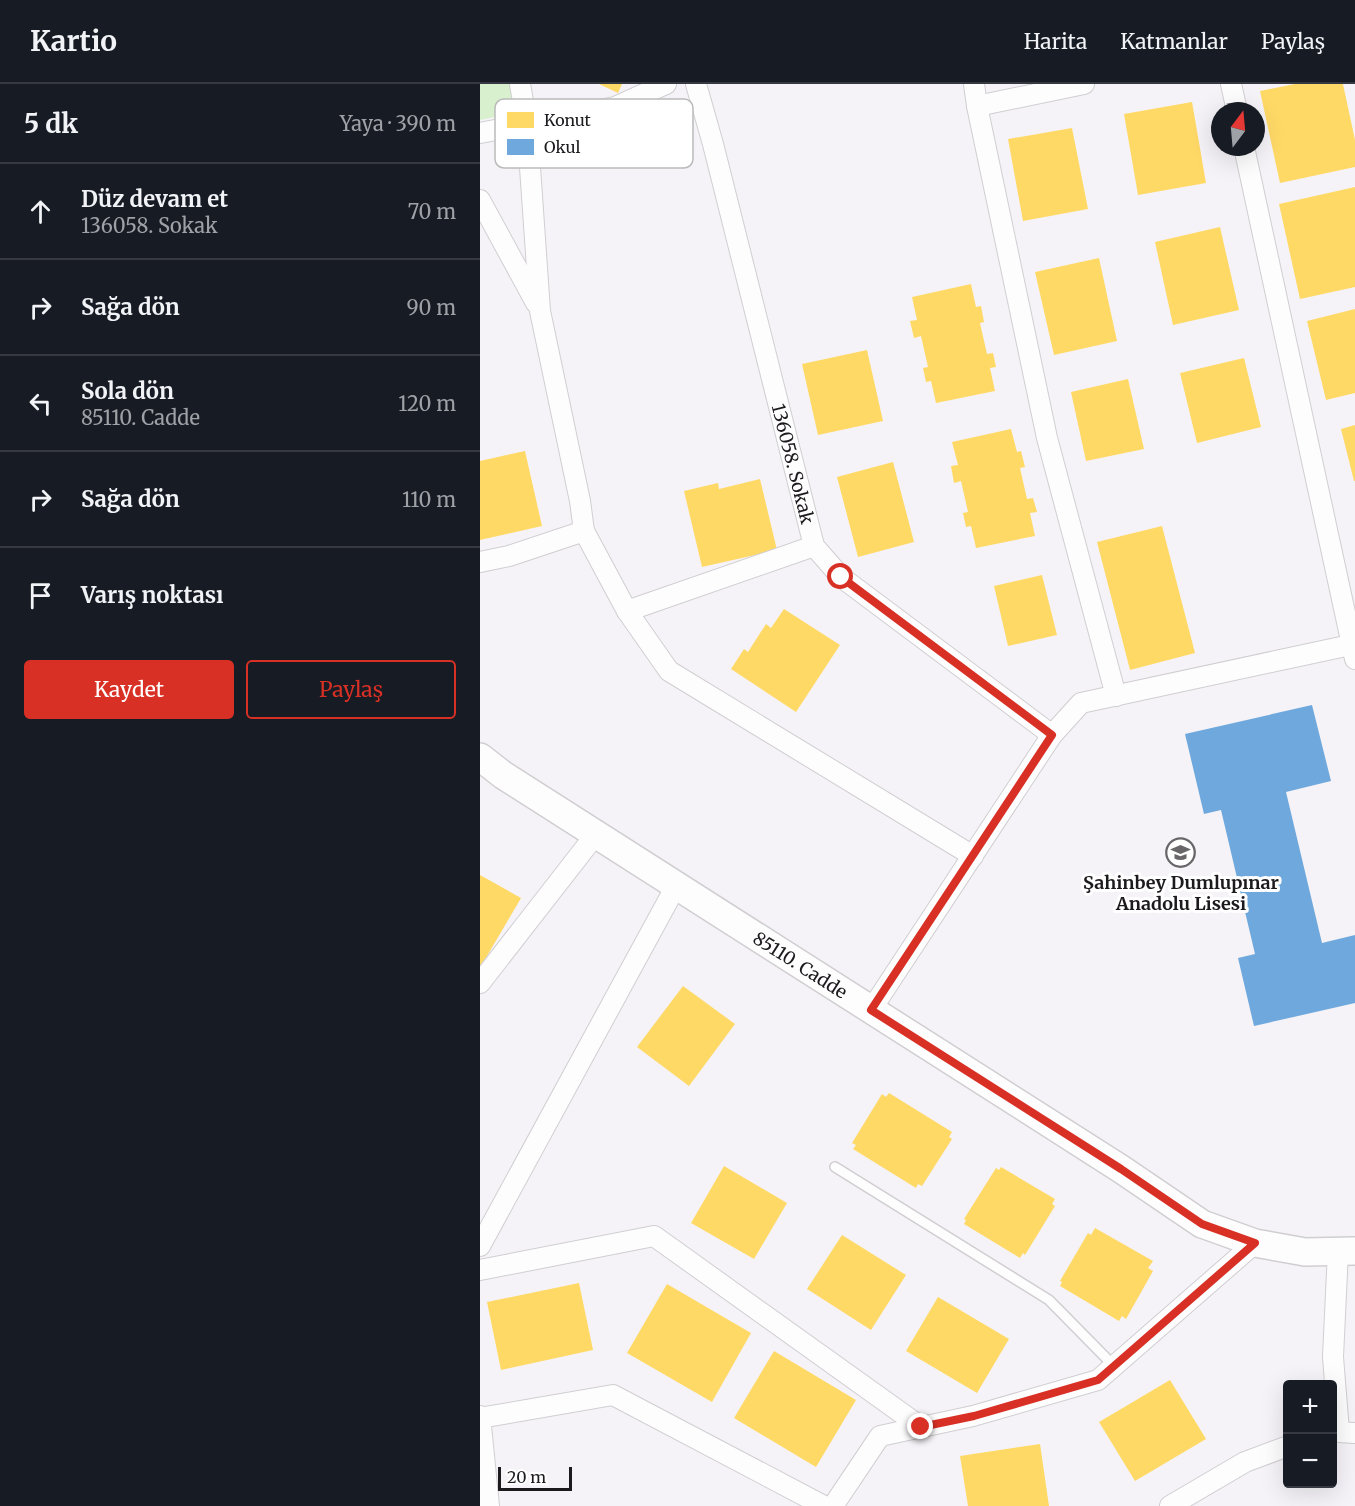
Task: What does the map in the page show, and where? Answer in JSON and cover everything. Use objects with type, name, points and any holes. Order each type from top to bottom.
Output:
[{"type":"street","points":[[520,84],[523,99]]},
{"type":"street","points":[[633,99],[666,84]]},
{"type":"street","name":"136058. Sokak","points":[[696,84],[814,546],[841,577],[1052,735]]},
{"type":"street","points":[[974,84],[976,106],[1047,438],[1116,696]]},
{"type":"street","points":[[976,106],[1084,84]]},
{"type":"street","points":[[1231,84],[1235,102]]},
{"type":"street","points":[[480,133],[495,130]]},
{"type":"street","points":[[871,1010],[1052,735],[1081,703],[1354,649],[1246,156]]},
{"type":"street","points":[[530,168],[540,311],[580,501],[584,531],[627,611],[669,671],[973,855]]},
{"type":"street","points":[[480,200],[540,311]]},
{"type":"street","points":[[480,562],[509,556],[584,531]]},
{"type":"street","points":[[627,611],[814,546]]},
{"type":"street","name":"85110. Cadde","points":[[480,757],[503,775],[1121,1169],[1202,1224],[1255,1243],[1305,1252],[1347,1251]]},
{"type":"street","points":[[480,983],[596,834]]},
{"type":"street","points":[[480,1246],[676,886]]},
{"type":"street","points":[[480,1270],[654,1236],[921,1427]]},
{"type":"street","points":[[833,1506],[880,1436],[974,1416],[1098,1380],[1255,1243]]},
{"type":"street","points":[[1342,1433],[1332,1357],[1347,1251]]},
{"type":"street","points":[[489,1506],[480,1417],[613,1395],[824,1506]]},
{"type":"street","points":[[1170,1506],[1245,1462],[1283,1448]]},
{"type":"lane","points":[[835,1167],[1048,1300],[1114,1366]]},
{"type":"green space","points":[[480,84],[512,84],[513,99],[495,99],[495,117],[480,120]]},
{"type":"building: Konut","points":[[599,84],[622,84],[618,93]]},
{"type":"building: Konut","points":[[1295,84],[1343,84],[1355,140],[1355,167],[1280,183],[1265,114],[1265,102],[1262,102],[1260,91]]},
{"type":"building: Konut","points":[[1192,102],[1206,183],[1138,195],[1124,114]]},
{"type":"building: Konut","points":[[1072,128],[1088,209],[1023,221],[1008,139]]},
{"type":"building: Konut","points":[[1355,187],[1355,287],[1300,299],[1279,204]]},
{"type":"building: Konut","points":[[1220,227],[1239,310],[1173,325],[1155,242]]},
{"type":"building: Konut","points":[[1099,258],[1117,341],[1054,355],[1035,272]]},
{"type":"building: Konut","points":[[971,284],[976,307],[981,306],[984,322],[980,323],[987,354],[993,353],[996,367],[990,368],[995,391],[936,403],[931,381],[926,382],[923,368],[928,367],[921,336],[914,338],[910,321],[917,320],[912,297]]},
{"type":"building: Konut","points":[[1355,309],[1355,393],[1326,400],[1307,321]]},
{"type":"building: Konut","points":[[867,350],[883,421],[818,435],[802,364]]},
{"type":"building: Konut","points":[[1244,358],[1261,427],[1197,443],[1180,373]]},
{"type":"building: Konut","points":[[1128,379],[1144,449],[1086,461],[1071,392]]},
{"type":"building: Konut","points":[[1355,425],[1355,481],[1354,481],[1341,429]]},
{"type":"building: Konut","points":[[1011,429],[1017,452],[1021,451],[1025,467],[1020,468],[1027,499],[1033,498],[1037,512],[1030,513],[1035,536],[976,548],[971,526],[966,527],[963,513],[968,512],[961,481],[954,483],[951,466],[958,465],[952,442]]},
{"type":"building: Konut","points":[[525,451],[542,526],[480,540],[480,461]]},
{"type":"building: Konut","points":[[893,462],[914,542],[858,557],[837,477]]},
{"type":"building: Konut","points":[[760,479],[777,550],[702,567],[684,491],[718,483],[719,489]]},
{"type":"building: Konut","points":[[1162,526],[1195,653],[1130,670],[1097,542]]},
{"type":"building: Konut","points":[[1042,575],[1057,635],[1008,646],[994,586]]},
{"type":"building: Konut","points":[[784,609],[840,645],[796,712],[731,669],[744,649],[748,652],[766,624],[771,628]]},
{"type":"building: Konut","points":[[480,875],[521,898],[480,968]]},
{"type":"building: Konut","points":[[683,986],[735,1024],[689,1086],[637,1047]]},
{"type":"building: Konut","points":[[889,1093],[952,1132],[949,1137],[952,1139],[922,1186],[918,1184],[916,1188],[853,1149],[856,1145],[852,1143],[882,1094],[886,1097]]},
{"type":"building: Konut","points":[[724,1166],[787,1203],[754,1259],[691,1223]]},
{"type":"building: Konut","points":[[1001,1167],[1055,1199],[1052,1204],[1055,1206],[1025,1255],[1023,1253],[1020,1258],[964,1224],[966,1220],[964,1219],[996,1168],[999,1170]]},
{"type":"building: Konut","points":[[1095,1228],[1153,1261],[1148,1268],[1153,1271],[1126,1319],[1122,1316],[1119,1321],[1060,1286],[1062,1282],[1060,1281],[1088,1233],[1091,1235]]},
{"type":"building: Konut","points":[[842,1235],[906,1275],[871,1330],[807,1289]]},
{"type":"building: Konut","points":[[579,1283],[593,1350],[501,1370],[487,1302]]},
{"type":"building: Konut","points":[[667,1284],[751,1333],[712,1402],[627,1353]]},
{"type":"building: Konut","points":[[938,1297],[1009,1339],[977,1393],[906,1351]]},
{"type":"building: Konut","points":[[774,1351],[856,1400],[816,1467],[734,1418]]},
{"type":"building: Konut","points":[[1170,1380],[1206,1439],[1135,1481],[1099,1422]]},
{"type":"building: Konut","points":[[1040,1444],[1049,1506],[968,1506],[960,1456]]},
{"type":"building: Okul","points":[[1312,705],[1331,781],[1286,792],[1322,943],[1355,935],[1355,1003],[1254,1026],[1238,958],[1255,954],[1221,810],[1204,814],[1185,734]]},
{"type":"place","name":"Şahinbey Dumlupınar Anadolu Lisesi","points":[[1181,853]]},
{"type":"route","points":[[841,577],[1052,735],[871,1010],[1121,1169],[1202,1224],[1255,1243],[1098,1380],[974,1416],[921,1427]]}]
